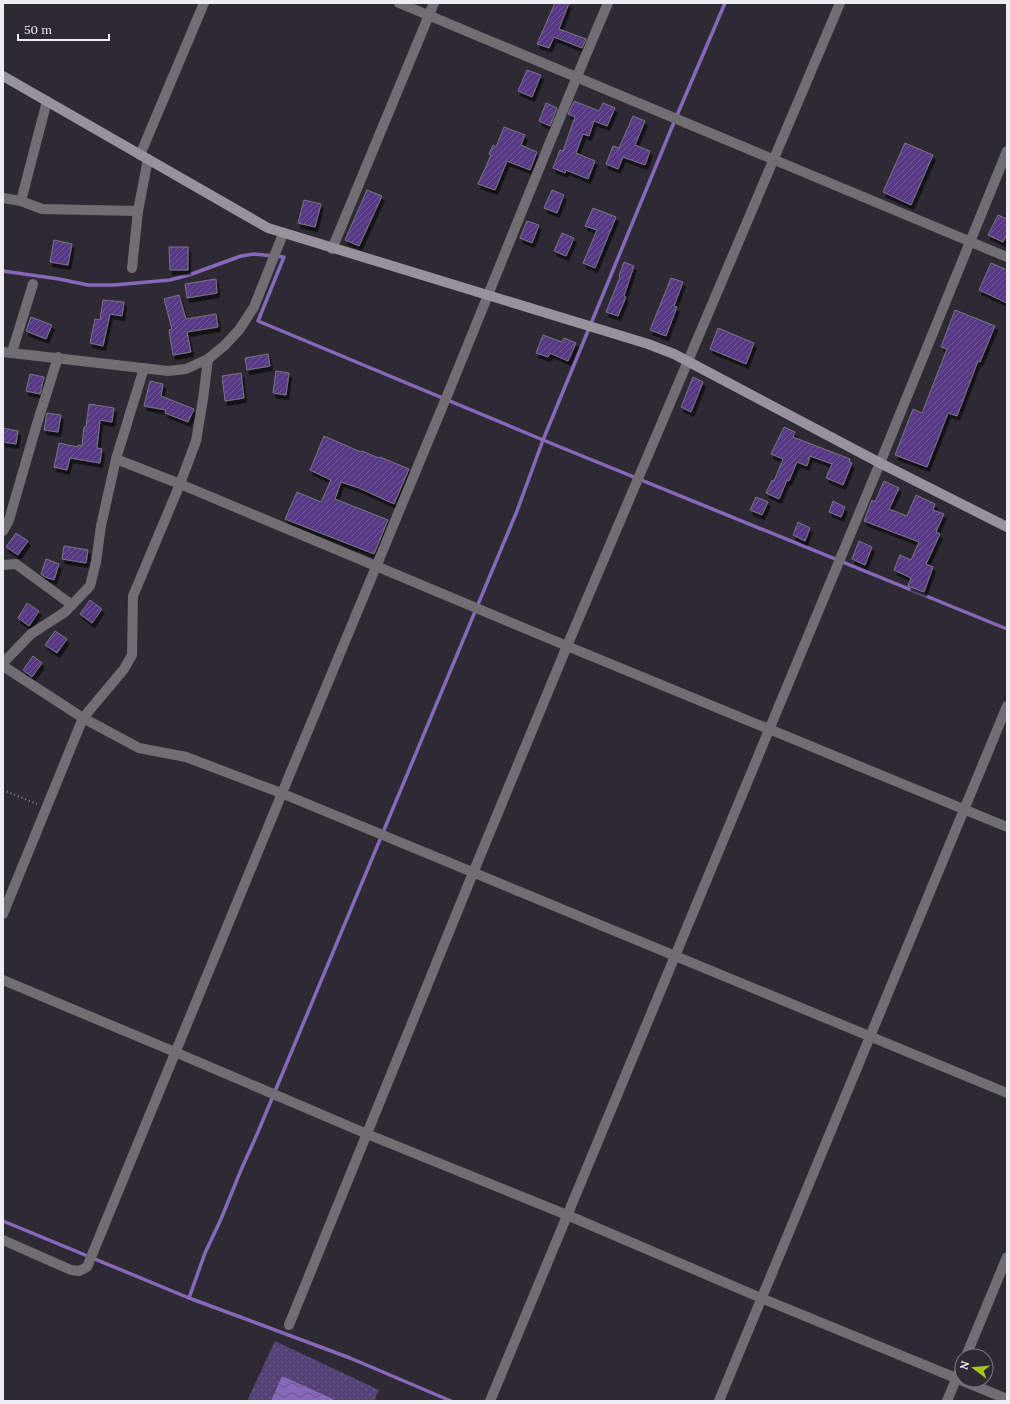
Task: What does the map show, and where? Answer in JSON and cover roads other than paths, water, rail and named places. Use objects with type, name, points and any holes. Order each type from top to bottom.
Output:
[{"type":"street","points":[[132,268],[144,157],[204,3]]},
{"type":"street","points":[[399,3],[970,240],[1007,257]]},
{"type":"street","points":[[332,249],[434,3]]},
{"type":"street","points":[[3,1240],[71,1270],[79,1271],[86,1267],[488,295],[576,77],[608,3]]},
{"type":"street","points":[[289,1326],[472,873],[840,3]]},
{"type":"street","points":[[3,76],[268,228],[332,249],[648,344],[674,354],[880,463],[1007,527]]},
{"type":"street","points":[[21,200],[47,101]]},
{"type":"street","points":[[490,1401],[880,463],[1007,151]]},
{"type":"street","points":[[3,198],[21,200],[42,209],[138,211]]},
{"type":"street","points":[[33,284],[8,352],[168,371],[186,369],[208,359],[224,346],[239,330],[254,307],[283,234]]},
{"type":"street","points":[[3,531],[10,520],[36,427],[58,357]]},
{"type":"street","points":[[3,914],[82,718],[124,669],[132,655],[133,596],[180,484],[196,441],[204,399],[208,359]]},
{"type":"street","points":[[3,663],[31,634],[65,612],[90,586],[96,562],[101,526],[116,459],[144,368]]},
{"type":"street","points":[[116,459],[180,484],[567,646],[1007,827]]},
{"type":"street","points":[[3,565],[16,564],[72,605]]},
{"type":"street","points":[[3,666],[82,718],[138,748],[186,757],[281,793],[1007,1093]]},
{"type":"street","points":[[719,1401],[1007,706]]},
{"type":"street","points":[[3,980],[367,1134],[567,1215],[761,1298],[954,1377]]},
{"type":"street","points":[[969,1348],[1007,1257]]},
{"type":"street","points":[[947,1401],[954,1383]]},
{"type":"street","points":[[980,1388],[1007,1399]]},
{"type":"water","points":[[282,1376],[333,1399],[332,1401],[271,1401]]},
{"type":"waterway","points":[[189,1298],[205,1253],[258,1132],[517,511],[543,440],[672,127],[725,3]]},
{"type":"waterway","points":[[3,271],[59,279],[88,285],[114,285],[170,280],[189,275],[241,256],[254,254],[284,257],[258,321],[543,440],[1007,629]]},
{"type":"waterway","points":[[3,1221],[189,1298],[350,1358],[451,1401]]}]
